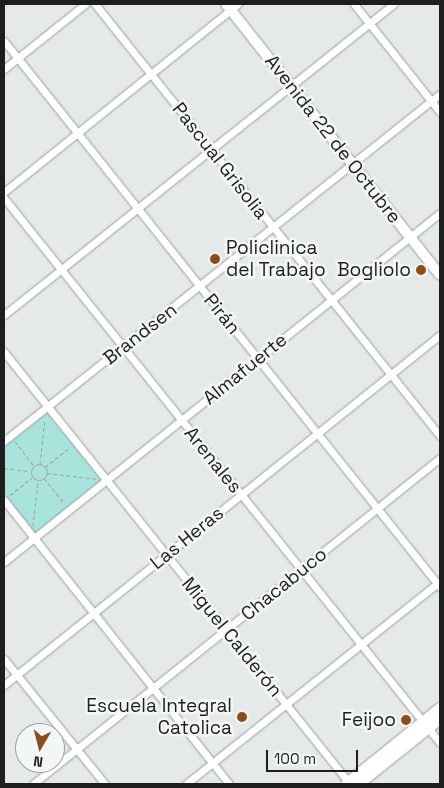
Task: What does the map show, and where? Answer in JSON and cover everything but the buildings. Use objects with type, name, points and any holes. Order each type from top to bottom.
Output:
[{"type":"main road","name":"Avenida 22 de Octubre","points":[[232,6],[290,85],[440,275]]},
{"type":"main road","points":[[351,784],[426,725],[440,708]]},
{"type":"main road","points":[[426,725],[440,719]]},
{"type":"street","points":[[4,69],[85,4]]},
{"type":"street","name":"Pascual Grisolia","points":[[94,4],[440,436]]},
{"type":"street","points":[[354,4],[440,112]]},
{"type":"street","points":[[4,315],[393,4]]},
{"type":"street","points":[[4,192],[232,6]]},
{"type":"street","name":"Pirán","points":[[4,41],[439,584]]},
{"type":"street","name":"Brandsen","points":[[4,441],[200,287],[440,94]]},
{"type":"street","name":"Arenales","points":[[4,198],[440,743]]},
{"type":"street","name":"Almafuerte","points":[[4,562],[104,480],[440,213]]},
{"type":"street","name":"Las Heras","points":[[4,684],[440,335]]},
{"type":"street","name":"Miguel Calderón","points":[[4,352],[46,408],[351,784]]},
{"type":"street","name":"Chacabuco","points":[[33,784],[440,458]]},
{"type":"street","points":[[4,500],[229,784]]},
{"type":"street","points":[[186,784],[439,584]]},
{"type":"street","points":[[4,659],[105,784]]},
{"type":"path","points":[[40,464],[46,408]]},
{"type":"path","points":[[12,437],[34,466]]},
{"type":"path","points":[[45,467],[73,445]]},
{"type":"path","points":[[40,464],[45,467],[47,473],[44,478],[38,480],[33,477],[31,472],[34,466],[40,464]]},
{"type":"path","points":[[4,468],[31,472]]},
{"type":"path","points":[[95,472],[104,480]]},
{"type":"path","points":[[47,473],[104,480]]},
{"type":"path","points":[[4,500],[33,477]]},
{"type":"path","points":[[44,478],[67,507]]},
{"type":"path","points":[[33,526],[38,480]]},
{"type":"path","points":[[94,485],[104,480]]},
{"type":"shaded area","points":[[45,411],[102,479],[32,537],[4,497],[4,447]]},
{"type":"place","name":"Policlinica del Trabajo","points":[[215,259]]},
{"type":"place","name":"Bogliolo","points":[[421,270]]},
{"type":"place","name":"Escuela Integral Catolica","points":[[242,717]]},
{"type":"place","name":"Feijoo","points":[[406,720]]}]
